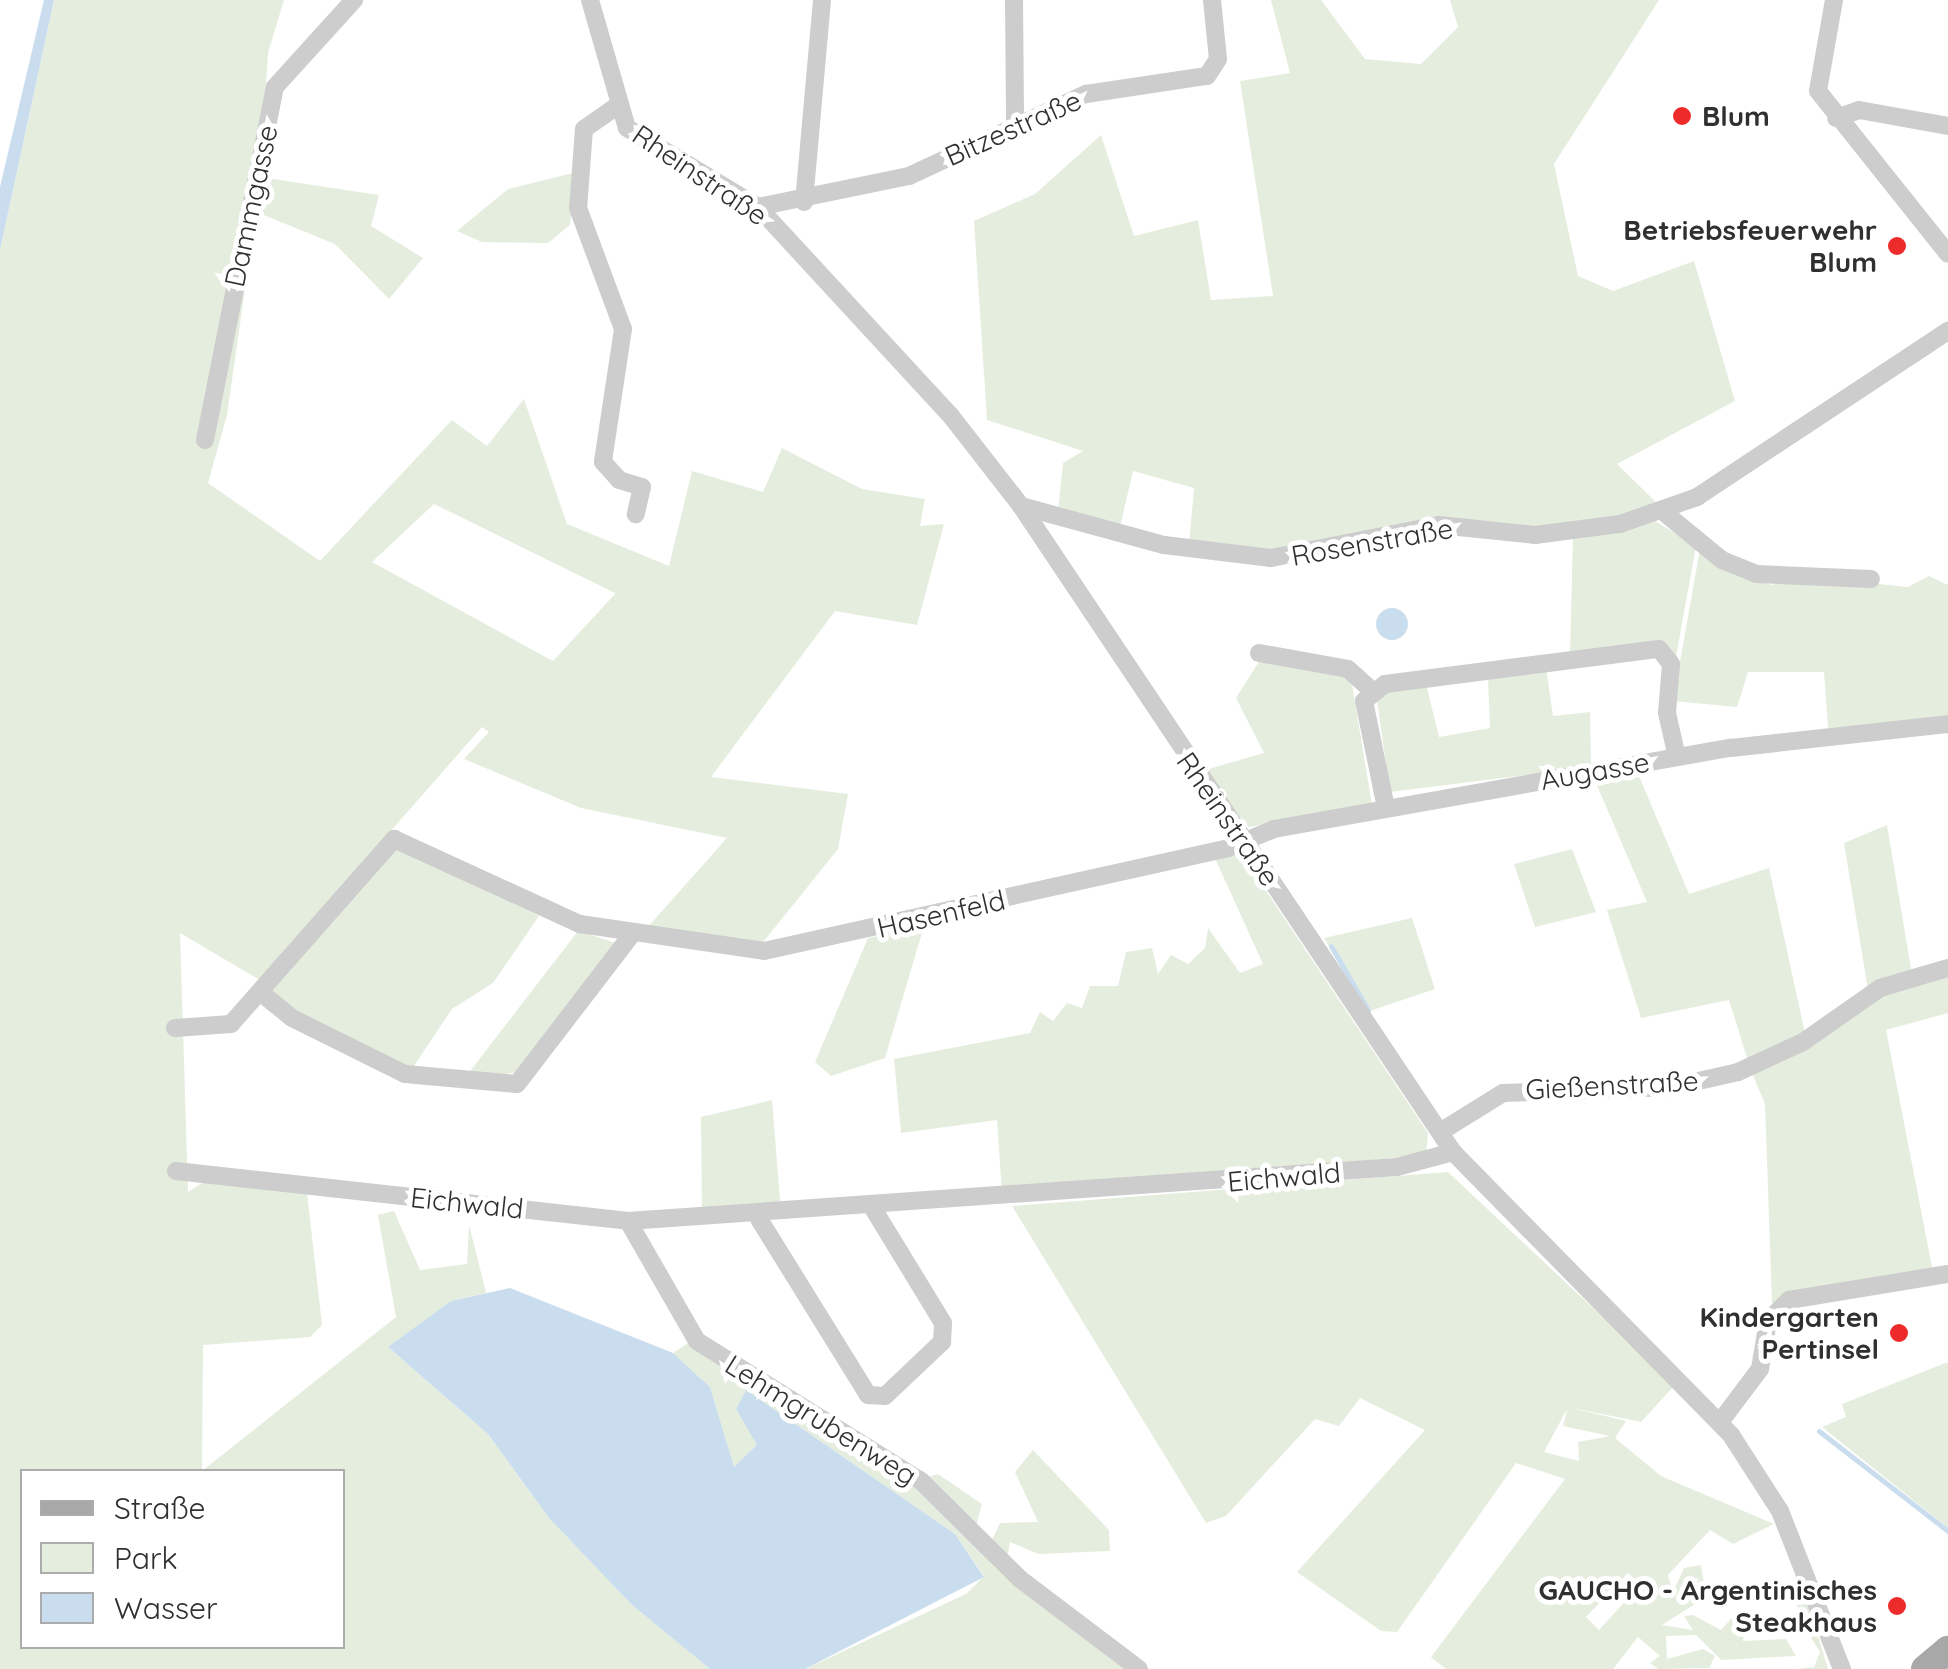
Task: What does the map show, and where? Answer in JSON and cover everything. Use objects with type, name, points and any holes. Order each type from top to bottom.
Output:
[{"type":"main road","points":[[1925,1669],[1948,1650]]},
{"type":"street","name":"Dammgasse","points":[[204,440],[275,87],[354,0]]},
{"type":"street","name":"Rheinstraße","points":[[590,0],[617,106],[650,148],[758,207],[1021,506],[1453,1152],[1720,1422],[1780,1511],[1842,1669]]},
{"type":"street","points":[[804,202],[822,0]]},
{"type":"street","points":[[1014,0],[1015,120]]},
{"type":"street","name":"Bitzestraße","points":[[758,207],[804,202],[910,176],[1015,120],[1107,88],[1207,76],[1218,59],[1212,0]]},
{"type":"street","points":[[1834,0],[1818,75],[1836,118],[1948,254]]},
{"type":"street","points":[[617,106],[584,129],[578,224],[623,329],[602,450],[610,472],[642,486],[636,514]]},
{"type":"street","points":[[1836,118],[1859,110],[1948,126]]},
{"type":"street","name":"Rosenstraße","points":[[1021,506],[1164,545],[1272,558],[1439,525],[1535,534],[1666,514],[1948,330]]},
{"type":"street","points":[[1666,514],[1722,560],[1756,574],[1871,579]]},
{"type":"street","points":[[1259,653],[1348,669],[1370,688],[1659,649],[1671,664],[1667,713],[1677,757]]},
{"type":"street","points":[[1370,688],[1364,702],[1386,808]]},
{"type":"street","name":"Augasse","points":[[1245,840],[1386,808],[1677,757],[1948,724]]},
{"type":"street","name":"Hasenfeld","points":[[174,1028],[231,1024],[394,839],[549,912],[633,933],[796,948],[1245,840]]},
{"type":"street","points":[[260,992],[292,1018],[405,1074],[517,1084],[633,933]]},
{"type":"street","name":"Gießenstraße","points":[[1440,1132],[1503,1092],[1672,1087],[1738,1072],[1803,1042],[1880,988],[1948,968]]},
{"type":"street","name":"Eichwald","points":[[176,1171],[628,1221],[759,1219],[1397,1168],[1453,1152]]},
{"type":"street","points":[[759,1219],[868,1394],[885,1396],[942,1342],[943,1323],[874,1210]]},
{"type":"street","name":"Lehmgrubenweg","points":[[628,1221],[697,1341],[921,1481],[1020,1579],[1139,1669]]},
{"type":"street","points":[[1720,1422],[1760,1369],[1768,1321],[1789,1300],[1948,1274]]},
{"type":"green space","points":[[54,0],[284,0],[268,53],[260,177],[379,195],[371,226],[423,258],[389,299],[335,244],[256,212],[227,415],[208,483],[320,561],[452,420],[487,446],[524,399],[567,524],[669,566],[692,471],[763,492],[782,448],[862,489],[925,499],[920,526],[944,524],[917,625],[835,611],[711,777],[848,794],[838,849],[760,946],[646,929],[727,838],[581,808],[464,759],[489,732],[482,727],[260,980],[180,933],[188,1192],[208,1179],[307,1192],[322,1325],[310,1337],[203,1345],[202,1469],[20,1469],[20,1649],[345,1649],[345,1469],[205,1469],[396,1317],[378,1215],[394,1211],[420,1270],[467,1264],[469,1225],[486,1293],[451,1301],[389,1348],[488,1434],[549,1518],[631,1604],[710,1669],[0,1669],[0,250]],"holes":[[[434,504],[615,593],[553,661],[372,562]]]},
{"type":"green space","points":[[1271,0],[1321,0],[1365,59],[1421,64],[1458,27],[1450,0],[1659,0],[1554,164],[1578,276],[1613,291],[1694,261],[1735,401],[1617,464],[1662,508],[1562,528],[1492,523],[1304,552],[1189,545],[1194,488],[1133,471],[1120,527],[1058,511],[1063,463],[1083,451],[987,420],[974,221],[1035,194],[1101,135],[1134,236],[1198,220],[1211,300],[1273,296],[1240,81],[1290,73]]},
{"type":"green space","points":[[577,172],[570,225],[548,243],[482,242],[457,231],[508,189]]},
{"type":"green space","points":[[1655,521],[1696,546],[1676,657],[1570,654],[1573,536]]},
{"type":"green space","points":[[1700,549],[1771,585],[1800,576],[1908,587],[1929,576],[1948,585],[1948,719],[1828,728],[1824,672],[1748,672],[1737,707],[1673,701]]},
{"type":"green space","points":[[1260,660],[1351,678],[1372,805],[1249,827],[1223,798],[1205,770],[1264,753],[1236,698]]},
{"type":"green space","points":[[1546,667],[1553,716],[1590,712],[1591,767],[1390,792],[1376,693],[1426,684],[1439,737],[1490,728],[1488,678]]},
{"type":"green space","points":[[1636,769],[1689,894],[1769,868],[1805,1033],[1748,1061],[1729,1000],[1641,1018],[1607,910],[1647,902],[1593,776]]},
{"type":"green space","points":[[1887,825],[1911,969],[1868,990],[1844,843]]},
{"type":"green space","points":[[408,846],[539,916],[493,983],[452,1009],[410,1072],[319,1029],[269,992],[388,849]]},
{"type":"green space","points":[[1572,849],[1596,912],[1535,927],[1514,864]]},
{"type":"green space","points":[[1240,852],[1428,1133],[1426,1155],[1002,1194],[997,1120],[901,1133],[894,1059],[1030,1033],[1040,1012],[1053,1021],[1067,1003],[1082,1008],[1090,986],[1118,986],[1126,952],[1152,948],[1158,974],[1171,955],[1188,964],[1205,948],[1208,928],[1240,973],[1263,964],[1214,856]]},
{"type":"green space","points":[[1412,918],[1435,989],[1367,1012],[1324,938]]},
{"type":"green space","points":[[924,926],[885,1058],[831,1076],[815,1062],[868,938]]},
{"type":"green space","points":[[578,931],[616,943],[521,1072],[464,1079]]},
{"type":"green space","points":[[1948,975],[1948,1013],[1886,1030],[1933,1272],[1772,1303],[1765,1104],[1752,1073],[1876,997]]},
{"type":"green space","points":[[772,1100],[781,1212],[702,1216],[701,1117]]},
{"type":"green space","points":[[1448,1172],[1675,1385],[1641,1422],[1568,1407],[1626,1421],[1615,1438],[1661,1476],[1774,1524],[1733,1544],[1710,1530],[1668,1575],[1673,1592],[1684,1568],[1701,1565],[1706,1597],[1662,1625],[1693,1630],[1684,1616],[1693,1615],[1721,1630],[1736,1613],[1746,1619],[1743,1641],[1786,1639],[1796,1656],[1721,1660],[1696,1635],[1666,1636],[1667,1659],[1703,1649],[1715,1656],[1709,1668],[1658,1669],[1650,1663],[1660,1656],[1638,1637],[1613,1669],[1446,1669],[1431,1657],[1565,1479],[1516,1463],[1397,1632],[1381,1631],[1297,1572],[1425,1430],[1360,1398],[1339,1426],[1315,1419],[1226,1516],[1206,1523],[1012,1206]],"holes":[[[1567,1409],[1563,1426],[1610,1436],[1578,1442],[1579,1461],[1544,1452]],[[1628,1573],[1641,1584],[1599,1630],[1586,1617]]]},
{"type":"green space","points":[[688,1343],[907,1483],[938,1474],[982,1504],[972,1541],[989,1546],[1000,1523],[1038,1522],[1015,1472],[1033,1450],[1109,1530],[1110,1551],[1038,1554],[1010,1542],[1005,1571],[1131,1669],[805,1669],[966,1594],[984,1576],[955,1534],[746,1390],[736,1409],[758,1445],[734,1468],[710,1387],[673,1353]]},
{"type":"green space","points":[[1948,1362],[1948,1528],[1822,1427],[1846,1417],[1842,1404]]},
{"type":"green space","points":[[1795,1569],[1828,1669],[1796,1669],[1814,1667],[1820,1652],[1798,1617]]},
{"type":"water","points":[[44,0],[54,0],[0,250],[0,187]]},
{"type":"water","points":[[1392,608],[1403,613],[1408,624],[1403,635],[1392,640],[1381,635],[1376,624],[1381,613]]},
{"type":"water","points":[[510,1288],[673,1353],[710,1387],[734,1467],[757,1445],[736,1409],[746,1390],[955,1534],[984,1577],[805,1669],[710,1669],[631,1604],[549,1518],[488,1434],[388,1347],[451,1301]]},
{"type":"waterway","points":[[1331,946],[1368,1010]]},
{"type":"waterway","points":[[1819,1431],[1948,1531]]},
{"type":"place","name":"Blum","points":[[1682,116]]},
{"type":"place","name":"Betriebsfeuerwehr Blum","points":[[1897,246]]},
{"type":"place","name":"Kindergarten Pertinsel","points":[[1899,1333]]},
{"type":"place","name":"GAUCHO - Argentinisches Steakhaus","points":[[1897,1606]]}]
